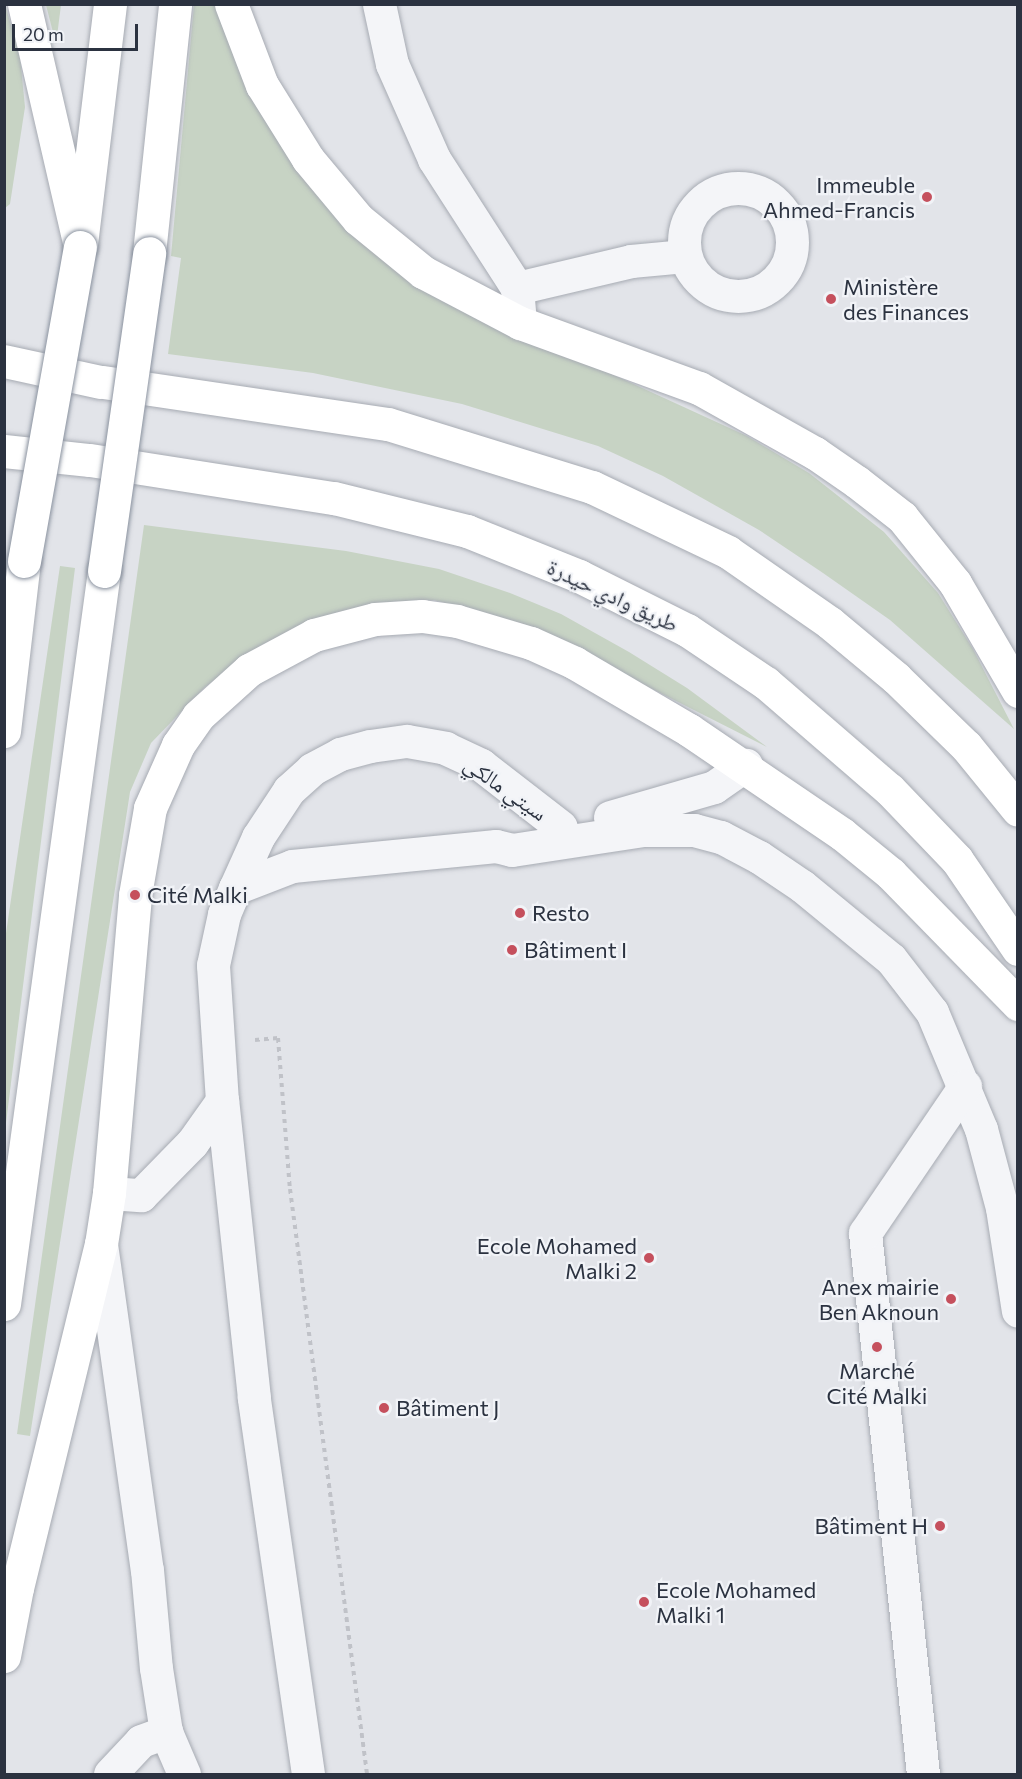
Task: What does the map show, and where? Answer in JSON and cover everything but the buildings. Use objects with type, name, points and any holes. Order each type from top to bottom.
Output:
[{"type":"main road","points":[[24,4],[80,247]]},
{"type":"main road","points":[[4,731],[24,561],[80,247],[110,4]]},
{"type":"main road","points":[[4,1304],[148,253],[175,4]]},
{"type":"main road","points":[[231,4],[262,85],[308,159],[358,219],[423,272],[520,323],[699,388],[815,453],[857,482],[902,517],[955,583],[1017,691]]},
{"type":"main road","points":[[4,363],[100,382],[388,424],[592,488],[728,552],[830,623],[896,678],[966,746],[1017,810]]},
{"type":"main road","points":[[4,451],[88,460]]},
{"type":"main road","points":[[4,467],[88,460]]},
{"type":"main road","name":"طريق وادي حيدرة","points":[[88,460],[334,498],[467,531],[579,576],[687,630],[766,683],[889,789],[957,860],[1017,949]]},
{"type":"main road","points":[[4,614],[24,561]]},
{"type":"main road","points":[[4,1656],[17,1588],[101,1244],[109,1193],[135,895],[150,808],[178,745],[198,716],[249,670],[280,651],[340,626],[375,619],[422,616],[486,627],[575,663],[746,765],[891,874],[1017,1004]]},
{"type":"street","points":[[379,4],[392,64],[434,159],[517,288],[520,323]]},
{"type":"street","points":[[517,288],[631,261],[685,256]]},
{"type":"street","name":"سيتي مالكي","points":[[308,1774],[254,1398],[222,1101],[213,965],[225,914],[258,837],[289,790],[312,769],[340,754],[370,746],[407,741],[445,748],[481,765],[561,827]]},
{"type":"street","points":[[496,846],[510,838],[660,805],[714,787],[746,765]]},
{"type":"street","points":[[235,888],[292,866],[496,846],[512,850],[669,829],[721,837],[802,886],[891,959],[932,1012],[965,1086],[981,1129],[1002,1208],[1017,1311]]},
{"type":"street","points":[[923,1774],[866,1233],[965,1086]]},
{"type":"street","points":[[109,1193],[141,1195],[192,1143],[222,1101]]},
{"type":"street","points":[[101,1244],[166,1732],[184,1774]]},
{"type":"street","points":[[110,1774],[141,1741],[166,1732]]},
{"type":"path","points":[[219,1045],[278,1038],[290,1189],[367,1774]]},
{"type":"green space","points":[[5,4],[20,57],[25,107],[10,204],[5,208]]},
{"type":"green space","points":[[46,5],[61,5],[56,44]]},
{"type":"green space","points":[[194,5],[222,5],[273,125],[461,305],[747,436],[809,473],[884,532],[938,593],[973,649],[1014,729],[890,620],[823,573],[759,530],[663,476],[598,446],[462,404],[313,373],[168,354],[181,258],[171,256]]},
{"type":"green space","points":[[144,525],[346,551],[439,569],[510,593],[561,614],[629,652],[687,688],[767,747],[526,625],[434,600],[366,606],[261,646],[205,687],[151,743],[130,792],[30,1436],[17,1434]]},
{"type":"green space","points":[[60,566],[75,568],[5,1131],[5,940]]},
{"type":"place","name":"Immeuble Ahmed-Francis","points":[[927,197]]},
{"type":"place","name":"Ministère des Finances","points":[[831,299]]},
{"type":"place","name":"Cité Malki","points":[[135,895]]},
{"type":"place","name":"Resto","points":[[520,913]]},
{"type":"place","name":"Bâtiment I","points":[[512,950]]},
{"type":"place","name":"Ecole Mohamed Malki 2","points":[[649,1258]]},
{"type":"place","name":"Anex mairie Ben Aknoun","points":[[951,1299]]},
{"type":"place","name":"Marché Cité Malki","points":[[877,1347]]},
{"type":"place","name":"Bâtiment J","points":[[384,1408]]},
{"type":"place","name":"Bâtiment H","points":[[940,1526]]},
{"type":"place","name":"Ecole Mohamed Malki 1","points":[[644,1602]]}]
